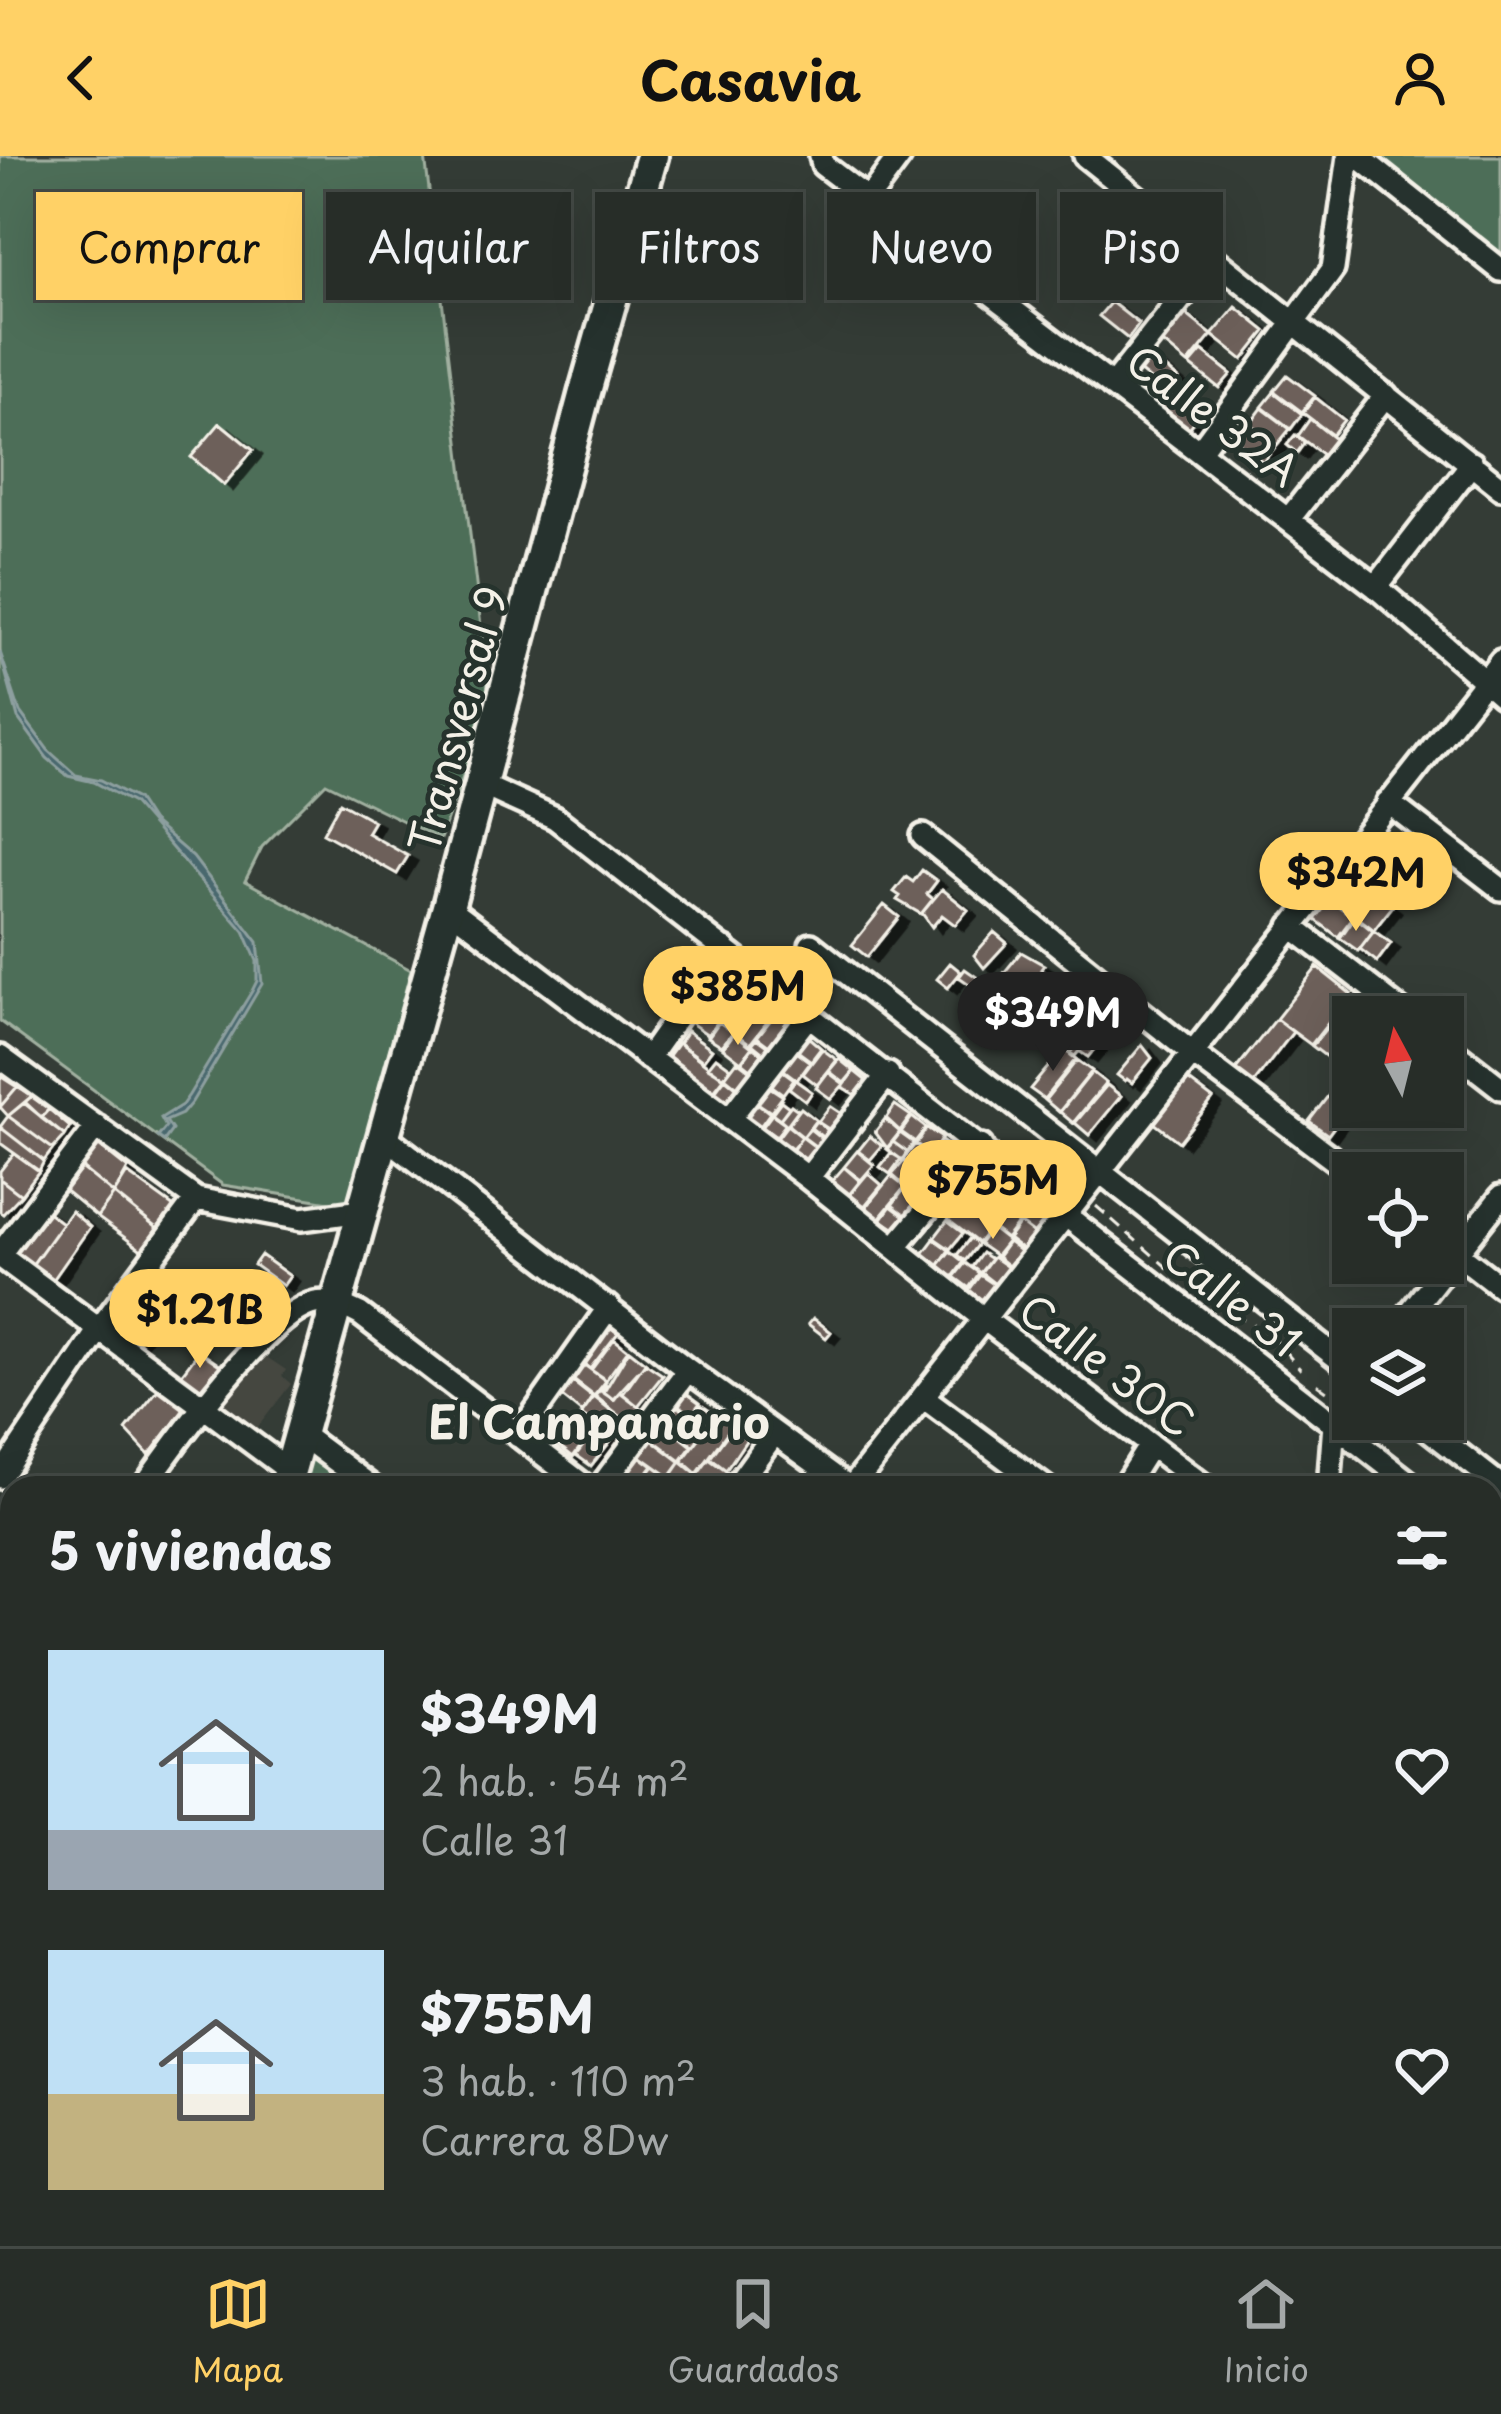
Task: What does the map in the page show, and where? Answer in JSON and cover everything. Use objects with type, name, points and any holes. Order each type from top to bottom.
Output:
[{"type":"main road","name":"Transversal 9","points":[[288,1476],[652,156]]},
{"type":"street","name":"Calle 32A","points":[[821,156],[823,165],[859,192]]},
{"type":"street","points":[[873,192],[900,156]]},
{"type":"street","points":[[1085,156],[1131,192]]},
{"type":"street","points":[[1199,452],[1326,280],[1337,258],[1349,156]]},
{"type":"street","points":[[1358,156],[1501,270]]},
{"type":"street","points":[[1223,265],[1501,488]]},
{"type":"street","name":"Calle 32A","points":[[1000,300],[1376,586],[1492,689]]},
{"type":"street","points":[[1112,386],[1181,300]]},
{"type":"street","points":[[1288,520],[1386,394]]},
{"type":"street","points":[[1376,586],[1472,463]]},
{"type":"street","points":[[860,1476],[1388,802],[1492,689],[1501,661]]},
{"type":"street","name":"Calle 31","points":[[482,785],[554,818],[1332,1422]]},
{"type":"street","points":[[1388,802],[1501,889]]},
{"type":"street","points":[[923,836],[1192,1053],[1332,1158]]},
{"type":"street","name":"Calle 30C","points":[[448,907],[1192,1476]]},
{"type":"street","points":[[1292,926],[1382,996]]},
{"type":"street","name":"Calle 31","points":[[811,945],[1332,1353]]},
{"type":"street","points":[[649,1058],[725,950]]},
{"type":"street","points":[[729,1119],[810,1015]]},
{"type":"street","points":[[0,1058],[196,1199],[302,1220],[362,1210]]},
{"type":"street","points":[[1464,1059],[1501,1088]]},
{"type":"street","points":[[808,1178],[888,1074]]},
{"type":"street","points":[[97,1126],[0,1255],[202,1405],[284,1476]]},
{"type":"street","points":[[382,1134],[834,1476]]},
{"type":"street","points":[[895,1247],[981,1147]]},
{"type":"street","points":[[1464,1233],[1501,1197]]},
{"type":"street","points":[[1,1476],[100,1328],[196,1199]]},
{"type":"street","points":[[1464,1258],[1501,1287]]},
{"type":"street","points":[[152,1476],[202,1405],[296,1312],[314,1303],[338,1304],[391,1335],[571,1476]]},
{"type":"street","points":[[518,1436],[609,1307]]},
{"type":"street","points":[[609,1476],[688,1370]]},
{"type":"street","points":[[922,1397],[1030,1476]]},
{"type":"street","points":[[298,1432],[357,1476]]},
{"type":"street","points":[[744,1476],[774,1434]]},
{"type":"street","points":[[1330,1476],[1333,1440]]},
{"type":"street","name":"Calle 31","points":[[1354,1440],[1400,1476]]},
{"type":"street","points":[[1442,1440],[1488,1476]]},
{"type":"street","points":[[1130,1476],[1150,1444]]},
{"type":"shaded area","points":[[259,1352],[286,1370],[282,1376],[291,1384],[254,1432],[217,1404]]},
{"type":"green space","points":[[0,156],[425,156],[429,192],[326,192],[326,300],[442,300],[490,702],[440,839],[326,783],[262,847],[245,881],[411,970],[348,1205],[223,1185],[0,1021]]},
{"type":"green space","points":[[1371,156],[1501,156],[1501,260]]},
{"type":"green space","points":[[298,1449],[335,1476],[290,1476]]},
{"type":"water","points":[[0,652],[20,712],[48,750],[76,775],[101,780],[137,799],[152,822],[193,857],[258,942],[262,984],[192,1102],[182,1114],[166,1121],[172,1130],[164,1141],[158,1137],[166,1127],[161,1118],[189,1095],[252,991],[257,961],[244,931],[133,803],[94,782],[68,776],[47,758],[18,718]]},
{"type":"building","points":[[1111,302],[1139,324],[1128,339],[1099,316]]},
{"type":"building","points":[[1236,307],[1266,331],[1243,360],[1212,335]]},
{"type":"building","points":[[1181,310],[1212,335],[1188,364],[1158,339]]},
{"type":"building","points":[[1202,351],[1231,374],[1219,388],[1190,365]]},
{"type":"building","points":[[1150,355],[1179,379],[1167,394],[1138,370]]},
{"type":"building","points":[[1287,375],[1315,396],[1302,412],[1274,391]]},
{"type":"building","points":[[1274,392],[1302,414],[1291,429],[1262,407]]},
{"type":"building","points":[[1169,394],[1198,417],[1187,431],[1158,408]]},
{"type":"building","points":[[1315,397],[1344,420],[1332,435],[1303,413]]},
{"type":"building","points":[[1262,408],[1290,429],[1277,445],[1250,424]]},
{"type":"building","points":[[1310,419],[1335,439],[1323,455],[1298,436]]},
{"type":"building","points":[[220,423],[253,450],[224,485],[191,457]]},
{"type":"building","points":[[1249,424],[1276,446],[1263,462],[1236,440]]},
{"type":"building","points":[[1295,435],[1305,442],[1297,453],[1287,445]]},
{"type":"building","points":[[340,802],[374,821],[367,833],[408,856],[397,874],[323,833]]},
{"type":"building","points":[[922,870],[937,881],[927,894],[933,899],[921,914],[897,900],[900,896],[894,892],[906,877],[913,882]]},
{"type":"building","points":[[1352,875],[1374,892],[1354,917],[1333,901]]},
{"type":"building","points":[[942,889],[968,910],[955,925],[942,915],[932,927],[922,913]]},
{"type":"building","points":[[1374,893],[1392,907],[1374,930],[1356,916]]},
{"type":"building","points":[[1328,898],[1353,917],[1338,937],[1313,918]]},
{"type":"building","points":[[884,905],[899,917],[867,957],[852,945]]},
{"type":"building","points":[[1355,917],[1373,931],[1358,951],[1340,938]]},
{"type":"building","points":[[1374,931],[1391,943],[1377,962],[1360,949]]},
{"type":"building","points":[[994,932],[1007,943],[984,968],[974,955]]},
{"type":"building","points":[[1021,952],[1044,965],[1041,969],[1046,974],[1017,1011],[990,990]]},
{"type":"building","points":[[950,963],[961,972],[948,988],[937,979]]},
{"type":"building","points":[[1317,967],[1351,994],[1332,996],[1332,1018],[1311,1045],[1276,1019]]},
{"type":"building","points":[[965,969],[978,978],[972,986],[959,977]]},
{"type":"building","points":[[728,971],[746,985],[719,1019],[702,1006]]},
{"type":"building","points":[[745,989],[760,1000],[735,1032],[720,1021]]},
{"type":"building","points":[[1073,995],[1088,1003],[1074,1020],[1061,1010]]},
{"type":"building","points":[[760,1001],[775,1012],[750,1044],[736,1033]]},
{"type":"building","points":[[1088,1003],[1098,1015],[1086,1030],[1074,1021]]},
{"type":"building","points":[[702,1009],[718,1021],[708,1035],[691,1023]]},
{"type":"building","points":[[1061,1010],[1073,1020],[1060,1036],[1052,1030],[1048,1035],[1043,1031]]},
{"type":"building","points":[[776,1013],[792,1024],[773,1049],[757,1037]]},
{"type":"building","points":[[1099,1015],[1115,1023],[1101,1041],[1087,1031]]},
{"type":"building","points":[[1276,1019],[1293,1032],[1250,1088],[1232,1074]]},
{"type":"building","points":[[1332,1020],[1329,1059],[1312,1046]]},
{"type":"building","points":[[1074,1021],[1086,1031],[1070,1052],[1066,1049],[1070,1043],[1062,1037]]},
{"type":"building","points":[[719,1022],[733,1032],[722,1046],[708,1037]]},
{"type":"building","points":[[687,1031],[712,1049],[703,1061],[679,1043]]},
{"type":"building","points":[[1086,1032],[1100,1042],[1088,1057],[1079,1051],[1075,1056],[1070,1053]]},
{"type":"building","points":[[734,1033],[752,1047],[741,1062],[723,1048]]},
{"type":"building","points":[[807,1036],[821,1048],[811,1061],[796,1050]]},
{"type":"building","points":[[757,1038],[772,1049],[767,1056],[752,1044]]},
{"type":"building","points":[[678,1043],[724,1078],[713,1092],[667,1058]]},
{"type":"building","points":[[1142,1045],[1152,1058],[1132,1083],[1125,1081],[1117,1075]]},
{"type":"building","points":[[753,1047],[767,1057],[756,1073],[742,1062]]},
{"type":"building","points":[[822,1049],[837,1060],[817,1085],[803,1074]]},
{"type":"building","points":[[1063,1049],[1076,1059],[1044,1099],[1030,1089]]},
{"type":"building","points":[[794,1050],[810,1062],[797,1080],[781,1068]]},
{"type":"building","points":[[716,1057],[731,1068],[724,1077],[708,1067]]},
{"type":"building","points":[[839,1059],[854,1071],[844,1083],[829,1071]]},
{"type":"building","points":[[1077,1060],[1092,1071],[1059,1112],[1045,1100]]},
{"type":"building","points":[[737,1061],[753,1073],[740,1089],[725,1077]]},
{"type":"building","points":[[779,1068],[794,1079],[783,1094],[768,1083]]},
{"type":"building","points":[[854,1071],[869,1083],[859,1097],[842,1087]]},
{"type":"building","points":[[828,1072],[844,1084],[831,1099],[816,1088]]},
{"type":"building","points":[[1092,1072],[1106,1083],[1073,1123],[1060,1112]]},
{"type":"building","points":[[0,1076],[17,1087],[0,1107]]},
{"type":"building","points":[[725,1078],[741,1091],[729,1106],[713,1094]]},
{"type":"building","points":[[795,1080],[812,1092],[806,1101],[789,1088]]},
{"type":"building","points":[[1188,1080],[1213,1099],[1179,1142],[1154,1123]]},
{"type":"building","points":[[1107,1085],[1121,1096],[1089,1135],[1075,1123]]},
{"type":"building","points":[[768,1086],[783,1096],[771,1112],[756,1102]]},
{"type":"building","points":[[17,1087],[32,1096],[8,1116],[0,1107]]},
{"type":"building","points":[[1332,1091],[1333,1128],[1328,1135],[1309,1121]]},
{"type":"building","points":[[32,1096],[49,1109],[41,1117],[25,1102]]},
{"type":"building","points":[[781,1101],[789,1107],[780,1119],[772,1113]]},
{"type":"building","points":[[756,1102],[770,1113],[759,1128],[744,1118]]},
{"type":"building","points":[[24,1103],[65,1136],[53,1149],[8,1116]]},
{"type":"building","points":[[791,1105],[798,1110],[787,1125],[780,1119]]},
{"type":"building","points":[[895,1105],[911,1116],[900,1131],[886,1118]]},
{"type":"building","points":[[830,1106],[845,1116],[833,1132],[818,1122]]},
{"type":"building","points":[[801,1108],[816,1120],[803,1137],[788,1125]]},
{"type":"building","points":[[49,1109],[70,1127],[65,1136],[41,1118]]},
{"type":"building","points":[[772,1114],[786,1124],[774,1139],[760,1130]]},
{"type":"building","points":[[8,1116],[53,1149],[44,1161],[0,1127]]},
{"type":"building","points":[[912,1117],[926,1128],[915,1142],[901,1132]]},
{"type":"building","points":[[885,1119],[900,1132],[887,1148],[875,1132]]},
{"type":"building","points":[[816,1121],[832,1133],[826,1140],[811,1128]]},
{"type":"building","points":[[787,1125],[802,1137],[789,1153],[775,1141]]},
{"type":"building","points":[[0,1127],[44,1161],[39,1171],[0,1143]]},
{"type":"building","points":[[927,1128],[942,1138],[931,1154],[916,1144]]},
{"type":"building","points":[[810,1129],[825,1141],[819,1149],[803,1137]]},
{"type":"building","points":[[900,1133],[914,1143],[907,1152],[893,1142]]},
{"type":"building","points":[[870,1136],[882,1146],[870,1160],[858,1151]]},
{"type":"building","points":[[802,1137],[818,1149],[806,1165],[790,1153]]},
{"type":"building","points":[[90,1139],[128,1169],[114,1194],[73,1161]]},
{"type":"building","points":[[941,1141],[958,1152],[948,1166],[932,1155]]},
{"type":"building","points":[[893,1142],[907,1152],[902,1160],[887,1149]]},
{"type":"building","points":[[915,1144],[930,1155],[918,1170],[903,1160]]},
{"type":"building","points":[[857,1151],[874,1165],[861,1180],[844,1167]]},
{"type":"building","points":[[14,1153],[39,1171],[21,1195],[0,1179],[0,1171]]},
{"type":"building","points":[[891,1153],[901,1159],[890,1174],[880,1167]]},
{"type":"building","points":[[73,1161],[114,1194],[97,1217],[57,1184]]},
{"type":"building","points":[[904,1161],[918,1173],[907,1188],[892,1175]]},
{"type":"building","points":[[844,1167],[860,1181],[848,1196],[831,1182]]},
{"type":"building","points":[[127,1173],[174,1207],[160,1231],[114,1194]]},
{"type":"building","points":[[868,1173],[882,1185],[862,1209],[848,1197]]},
{"type":"building","points":[[919,1173],[933,1184],[922,1200],[908,1189]]},
{"type":"building","points":[[985,1173],[1000,1184],[990,1197],[975,1186]]},
{"type":"building","points":[[891,1176],[905,1187],[877,1221],[864,1209]]},
{"type":"building","points":[[0,1179],[21,1195],[3,1214],[0,1212]]},
{"type":"building","points":[[1001,1184],[1015,1195],[1004,1209],[991,1199]]},
{"type":"building","points":[[905,1188],[921,1200],[908,1217],[892,1205]]},
{"type":"building","points":[[973,1188],[988,1199],[977,1215],[961,1204]]},
{"type":"building","points":[[1017,1192],[1033,1204],[1020,1221],[1005,1209]]},
{"type":"building","points":[[114,1194],[160,1231],[144,1252],[97,1217]]},
{"type":"building","points":[[37,1204],[62,1223],[32,1265],[8,1252]]},
{"type":"building","points":[[959,1205],[990,1228],[978,1243],[948,1220]]},
{"type":"building","points":[[1034,1205],[1050,1218],[1037,1236],[1020,1223]]},
{"type":"building","points":[[891,1206],[907,1218],[898,1231],[881,1220]]},
{"type":"building","points":[[1004,1210],[1019,1222],[1006,1239],[991,1227]]},
{"type":"building","points":[[71,1211],[90,1227],[53,1280],[32,1265]]},
{"type":"building","points":[[947,1221],[963,1233],[950,1249],[934,1238]]},
{"type":"building","points":[[1020,1223],[1037,1236],[1025,1252],[1008,1239]]},
{"type":"building","points":[[991,1228],[1008,1241],[996,1256],[979,1244]]},
{"type":"building","points":[[970,1238],[978,1244],[965,1261],[957,1255]]},
{"type":"building","points":[[934,1239],[949,1250],[938,1266],[922,1255]]},
{"type":"building","points":[[1008,1242],[1024,1254],[1012,1269],[997,1257]]},
{"type":"building","points":[[950,1251],[964,1262],[953,1277],[938,1266]]},
{"type":"building","points":[[982,1253],[991,1259],[980,1273],[972,1267]]},
{"type":"building","points":[[261,1255],[290,1276],[283,1286],[254,1265]]},
{"type":"building","points":[[993,1257],[1012,1270],[1000,1288],[981,1273]]},
{"type":"building","points":[[965,1263],[979,1273],[969,1288],[954,1277]]},
{"type":"building","points":[[163,1266],[204,1295],[188,1316],[148,1286]]},
{"type":"building","points":[[980,1275],[998,1287],[986,1303],[969,1290]]},
{"type":"building","points":[[146,1287],[165,1301],[136,1342],[116,1327]]},
{"type":"building","points":[[813,1318],[831,1332],[826,1338],[808,1324]]},
{"type":"building","points":[[602,1321],[618,1333],[590,1369],[575,1357]]},
{"type":"building","points":[[614,1339],[628,1350],[606,1380],[591,1370]]},
{"type":"building","points":[[629,1350],[646,1363],[613,1399],[604,1392]]},
{"type":"building","points":[[199,1351],[221,1366],[201,1392],[180,1376]]},
{"type":"building","points":[[575,1358],[606,1381],[594,1396],[564,1373]]},
{"type":"building","points":[[645,1363],[663,1375],[638,1406],[623,1394]]},
{"type":"building","points":[[563,1374],[592,1397],[582,1413],[552,1389]]},
{"type":"building","points":[[167,1378],[184,1410],[149,1455],[126,1430]]},
{"type":"building","points":[[606,1383],[602,1392],[614,1400],[620,1392],[642,1409],[630,1424],[595,1396]]},
{"type":"building","points":[[685,1392],[700,1403],[691,1415],[677,1403]]},
{"type":"building","points":[[594,1397],[626,1422],[614,1437],[581,1415]]},
{"type":"building","points":[[676,1405],[691,1416],[686,1423],[671,1412]]},
{"type":"building","points":[[701,1405],[716,1415],[693,1446],[680,1435]]},
{"type":"building","points":[[668,1412],[686,1425],[678,1433],[662,1421]]},
{"type":"building","points":[[717,1415],[732,1426],[697,1474],[682,1461]]},
{"type":"building","points":[[581,1417],[595,1427],[573,1457],[558,1445]]},
{"type":"building","points":[[661,1421],[692,1446],[681,1461],[649,1437]]},
{"type":"building","points":[[598,1426],[613,1438],[591,1466],[576,1455]]},
{"type":"building","points":[[732,1428],[747,1439],[726,1470],[710,1458]]},
{"type":"building","points":[[648,1437],[681,1462],[669,1476],[636,1453]]},
{"type":"building","points":[[638,1455],[653,1466],[645,1476],[621,1476]]},
{"type":"building","points":[[709,1459],[730,1474],[671,1476],[681,1462],[697,1475]]},
{"type":"building","points":[[654,1466],[668,1476],[646,1476]]},
{"type":"district","name":"El Campanario","points":[[599,1420]]}]
